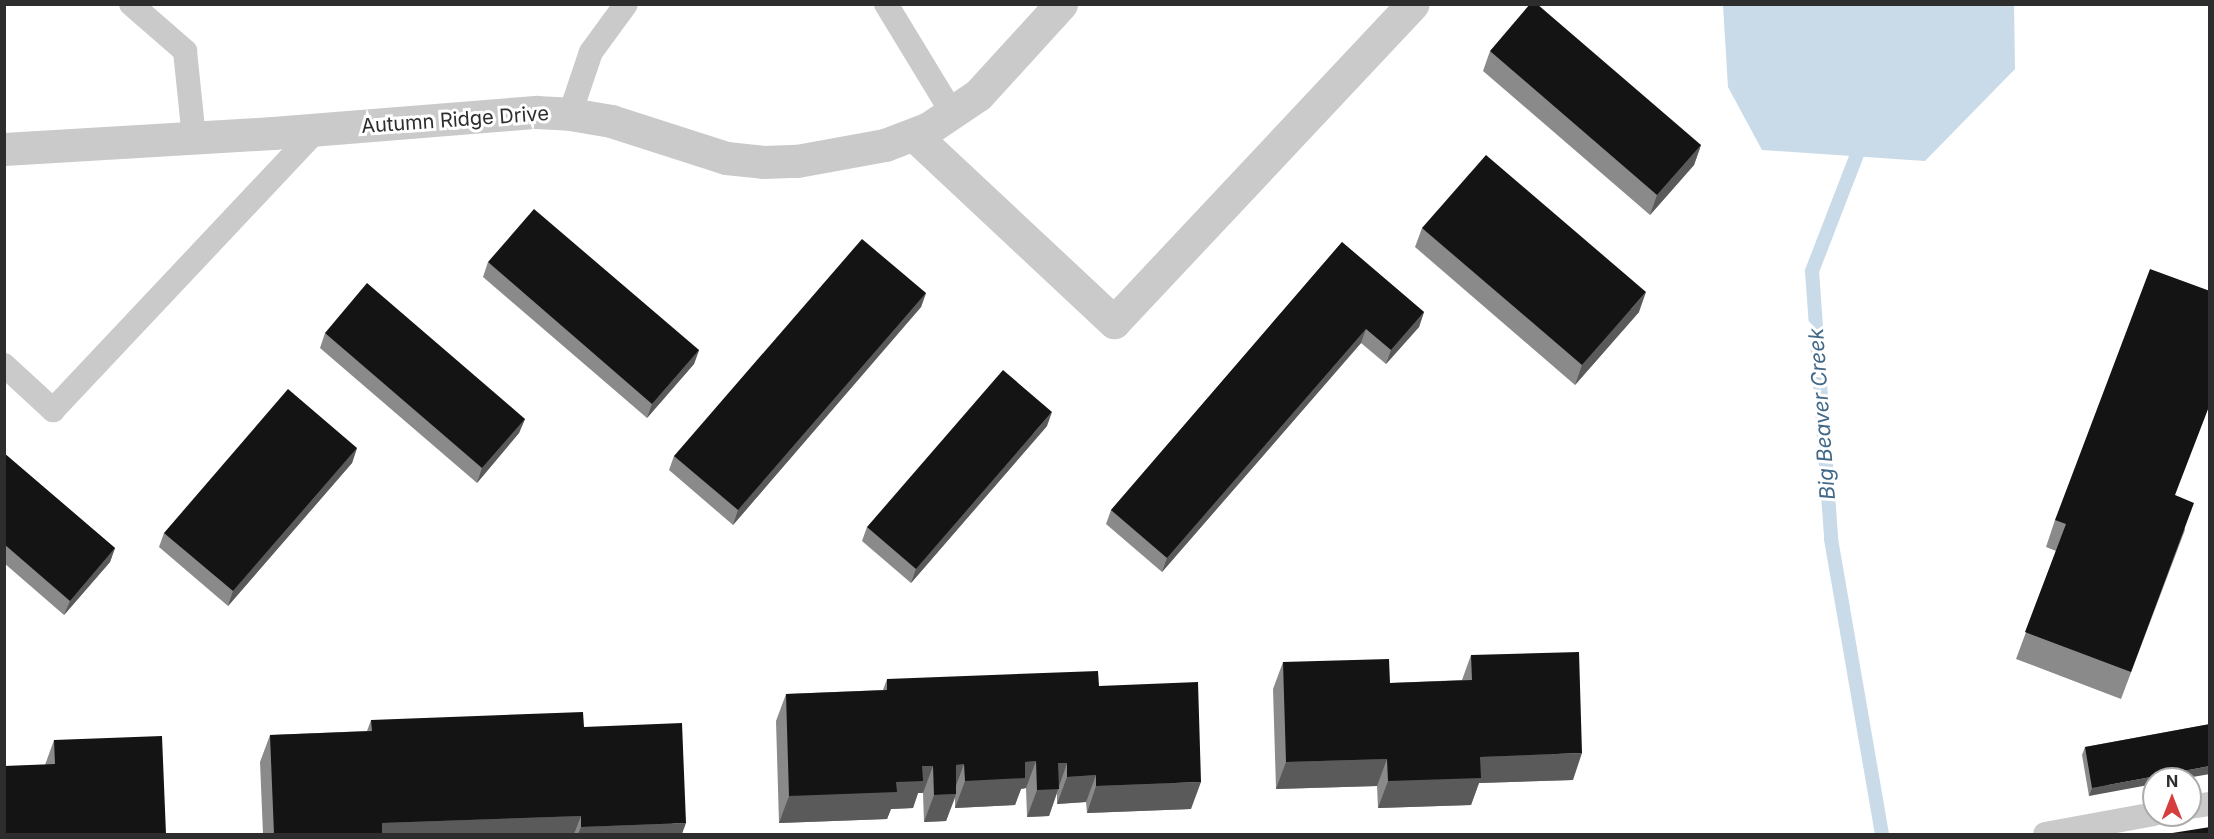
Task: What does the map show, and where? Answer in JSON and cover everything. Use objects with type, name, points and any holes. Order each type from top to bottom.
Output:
[{"type":"street","name":"Autumn Ridge Drive","points":[[4,149],[317,130],[536,112],[570,114],[611,121],[726,158],[763,162],[808,159],[885,145],[914,135],[953,114],[978,95],[1061,4]]},
{"type":"street","points":[[914,135],[1114,322],[1413,4]]},
{"type":"lane","points":[[131,4],[184,51],[194,138]]},
{"type":"lane","points":[[570,114],[591,52],[626,4]]},
{"type":"lane","points":[[886,4],[953,114]]},
{"type":"lane","points":[[4,365],[53,411],[317,130]]},
{"type":"lane","points":[[2044,834],[2142,816]]},
{"type":"water","points":[[1723,5],[2014,5],[2015,69],[1925,161],[1762,150],[1728,87]]},
{"type":"building","points":[[1530,4],[1537,4],[1701,145],[1657,195],[1490,51]]},
{"type":"building","points":[[1486,155],[1646,292],[1582,365],[1422,228]]},
{"type":"building","points":[[534,209],[699,350],[652,404],[488,262]]},
{"type":"building","points":[[862,239],[926,293],[738,510],[674,456]]},
{"type":"building","points":[[1342,242],[1424,312],[1391,350],[1366,329],[1167,558],[1111,510]]},
{"type":"building","points":[[2150,269],[2210,291],[2210,404],[2175,495],[2194,503],[2131,672],[2025,632],[2066,524],[2055,520]]},
{"type":"building","points":[[367,283],[525,419],[482,468],[325,333]]},
{"type":"building","points":[[1003,370],[1052,412],[916,569],[867,527]]},
{"type":"building","points":[[288,389],[357,448],[233,591],[164,533]]},
{"type":"building","points":[[4,453],[115,548],[70,601],[4,544]]},
{"type":"building","points":[[1579,652],[1582,753],[1480,757],[1481,778],[1388,781],[1387,759],[1286,762],[1283,662],[1389,659],[1390,683],[1472,680],[1471,655]]},
{"type":"building","points":[[1098,671],[1099,686],[1198,682],[1201,782],[1096,786],[1096,775],[1067,777],[1067,763],[1058,763],[1059,789],[1037,790],[1036,761],[1025,762],[1025,778],[965,781],[964,764],[956,765],[956,794],[934,795],[933,766],[922,766],[923,781],[896,782],[897,792],[789,796],[786,694],[887,690],[887,679]]},
{"type":"building","points":[[583,712],[584,727],[682,723],[686,823],[581,827],[581,816],[382,823],[382,833],[274,834],[270,735],[372,731],[371,720]]},
{"type":"building","points":[[2210,724],[2210,766],[2142,767],[2142,779],[2092,788],[2085,747]]},
{"type":"building","points":[[162,736],[166,834],[4,834],[4,766],[55,764],[54,740]]},
{"type":"building","points":[[2210,827],[2210,834],[2166,834]]},
{"type":"waterway","name":"Big Beaver Creek","points":[[1863,139],[1812,271],[1831,539],[1882,834]]}]
